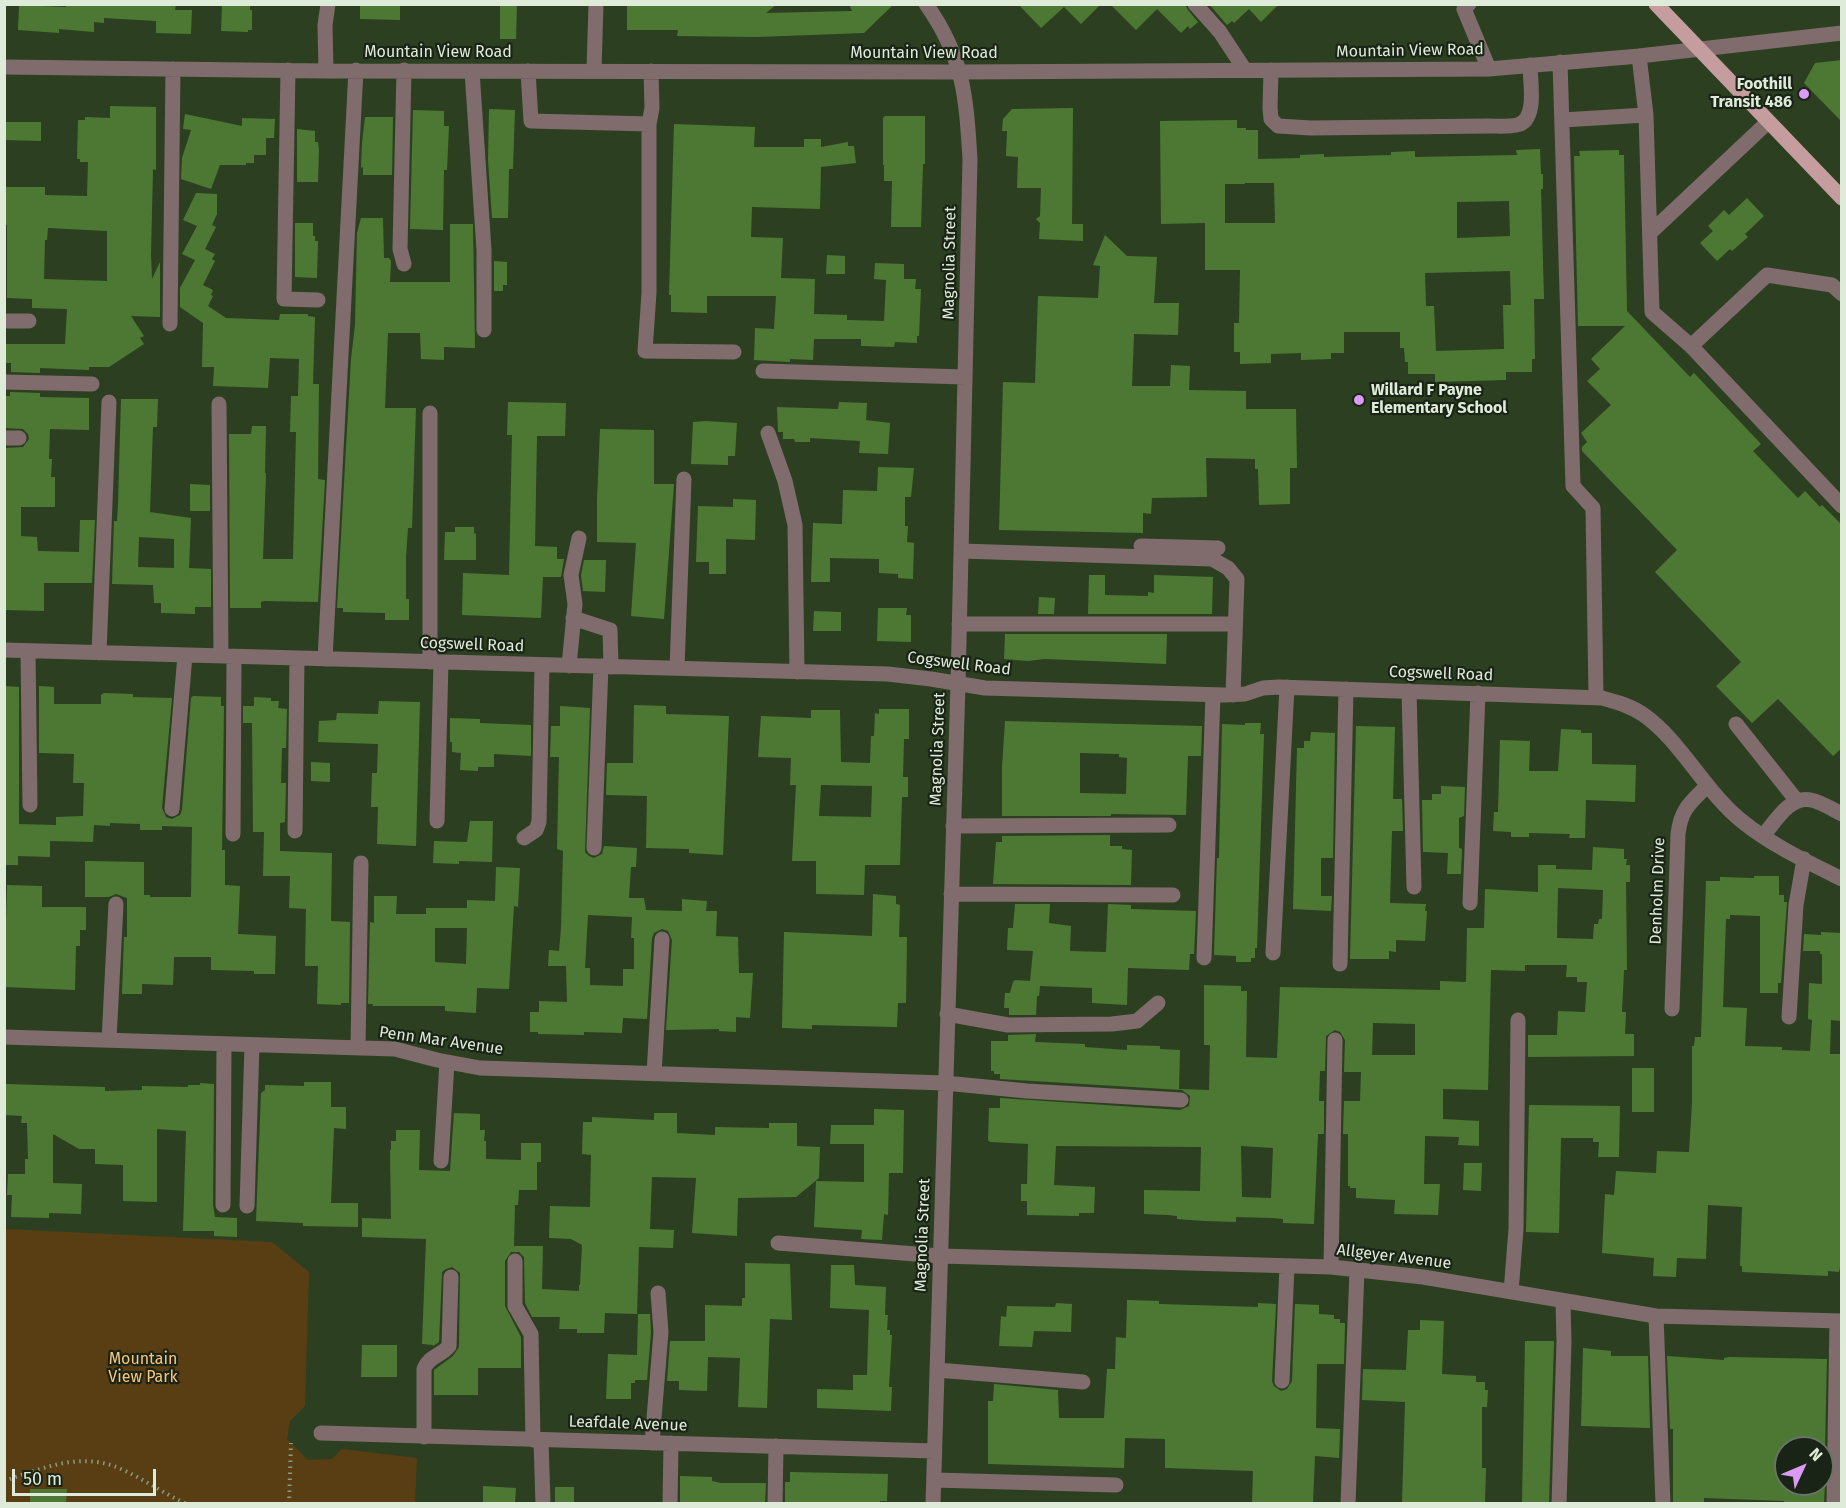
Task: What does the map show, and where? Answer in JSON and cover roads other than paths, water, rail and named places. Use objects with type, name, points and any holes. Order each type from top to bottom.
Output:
[{"type":"main road","points":[[1656,4],[1842,198]]},
{"type":"street","points":[[326,70],[325,25],[328,4]]},
{"type":"street","points":[[594,71],[596,4]]},
{"type":"street","name":"Magnolia Street","points":[[926,4],[942,27],[961,72],[970,159],[958,684],[933,1503]]},
{"type":"street","points":[[1195,4],[1220,32],[1245,70]]},
{"type":"street","points":[[1469,4],[1464,9],[1489,69]]},
{"type":"street","name":"Mountain View Road","points":[[4,67],[961,72],[1489,69],[1639,56],[1842,33]]},
{"type":"street","points":[[1639,56],[1646,115],[1652,312],[1691,346],[1842,506]]},
{"type":"street","points":[[1560,62],[1573,486],[1593,508],[1596,698]]},
{"type":"street","points":[[1271,70],[1271,119],[1278,126],[1311,128],[1488,126],[1518,125],[1525,122],[1531,112],[1530,65]]},
{"type":"street","points":[[170,324],[173,69]]},
{"type":"street","points":[[288,70],[284,299],[318,300]]},
{"type":"street","points":[[325,659],[356,70]]},
{"type":"street","points":[[404,70],[400,249],[404,264]]},
{"type":"street","points":[[472,71],[484,250],[484,330]]},
{"type":"street","points":[[528,71],[531,122],[649,124]]},
{"type":"street","points":[[651,71],[649,293],[645,351],[734,352]]},
{"type":"street","points":[[1562,120],[1646,115]]},
{"type":"street","points":[[1651,232],[1768,122]]},
{"type":"street","points":[[1691,346],[1767,275],[1833,285],[1842,294]]},
{"type":"street","points":[[4,321],[29,321]]},
{"type":"street","points":[[763,371],[965,376]]},
{"type":"street","points":[[4,382],[92,384]]},
{"type":"street","points":[[99,653],[109,402]]},
{"type":"street","points":[[219,404],[233,834]]},
{"type":"street","points":[[430,412],[437,821]]},
{"type":"street","points":[[768,432],[785,481],[795,525],[797,672]]},
{"type":"street","points":[[677,668],[684,479]]},
{"type":"street","points":[[569,666],[575,604],[571,575],[579,538]]},
{"type":"street","points":[[961,547],[1218,548]]},
{"type":"street","points":[[961,547],[1212,559],[1228,568],[1237,579],[1233,695]]},
{"type":"street","points":[[573,618],[610,630],[594,848]]},
{"type":"street","points":[[959,624],[1235,624]]},
{"type":"street","name":"Cogswell Road","points":[[4,650],[888,674],[985,688],[1213,695],[1245,694],[1263,688],[1287,687],[1596,698],[1622,703],[1644,715],[1664,733],[1707,786],[1742,821],[1763,836],[1842,879]]},
{"type":"street","points":[[28,651],[30,805]]},
{"type":"street","points":[[172,809],[185,655]]},
{"type":"street","points":[[295,831],[297,658]]},
{"type":"street","points":[[525,838],[536,830],[539,822],[542,665]]},
{"type":"street","points":[[1273,953],[1287,687]]},
{"type":"street","points":[[1340,964],[1346,689]]},
{"type":"street","points":[[1409,691],[1414,887]]},
{"type":"street","points":[[1470,903],[1478,693]]},
{"type":"street","points":[[1204,958],[1213,695]]},
{"type":"street","points":[[1736,724],[1797,801]]},
{"type":"street","name":"Denholm Drive","points":[[1672,1009],[1680,817],[1687,805],[1707,786]]},
{"type":"street","points":[[1763,836],[1793,802],[1802,799],[1812,800],[1842,814]]},
{"type":"street","points":[[953,826],[1169,825]]},
{"type":"street","points":[[1789,1017],[1796,905],[1804,859]]},
{"type":"street","points":[[358,1048],[362,863]]},
{"type":"street","points":[[951,894],[1173,896]]},
{"type":"street","points":[[109,1040],[116,904]]},
{"type":"street","points":[[654,1074],[662,939]]},
{"type":"street","points":[[947,1014],[1008,1025],[1112,1024],[1137,1020],[1158,1003]]},
{"type":"street","points":[[1511,1292],[1516,1229],[1518,1020]]},
{"type":"street","name":"Penn Mar Avenue","points":[[4,1036],[395,1049],[480,1068],[945,1083],[1028,1091],[1181,1100]]},
{"type":"street","points":[[1331,1267],[1335,1041]]},
{"type":"street","points":[[223,1205],[224,1044]]},
{"type":"street","points":[[247,1206],[252,1045]]},
{"type":"street","points":[[441,1161],[447,1062]]},
{"type":"street","name":"Allgeyer Avenue","points":[[778,1243],[940,1256],[1331,1267],[1423,1277],[1656,1316],[1839,1321]]},
{"type":"street","points":[[515,1261],[515,1306],[531,1334],[543,1503]]},
{"type":"street","points":[[1282,1381],[1287,1266]]},
{"type":"street","points":[[1348,1503],[1357,1270]]},
{"type":"street","points":[[424,1437],[424,1369],[429,1359],[448,1346],[451,1277]]},
{"type":"street","points":[[652,1443],[661,1332],[658,1293]]},
{"type":"street","points":[[1559,1503],[1563,1301]]},
{"type":"street","points":[[1656,1316],[1663,1503]]},
{"type":"street","points":[[1834,1503],[1839,1321]]},
{"type":"street","points":[[937,1370],[1083,1382]]},
{"type":"street","name":"Leafdale Avenue","points":[[321,1433],[934,1451]]},
{"type":"street","points":[[670,1503],[671,1443]]},
{"type":"street","points":[[775,1503],[776,1446]]},
{"type":"street","points":[[934,1480],[1116,1485]]},
{"type":"place","name":"Foothill Transit 486","points":[[1804,94]]},
{"type":"place","name":"Willard F Payne Elementary School","points":[[1359,400]]},
{"type":"park label","name":"Mountain View Park","points":[[143,1369]]}]
